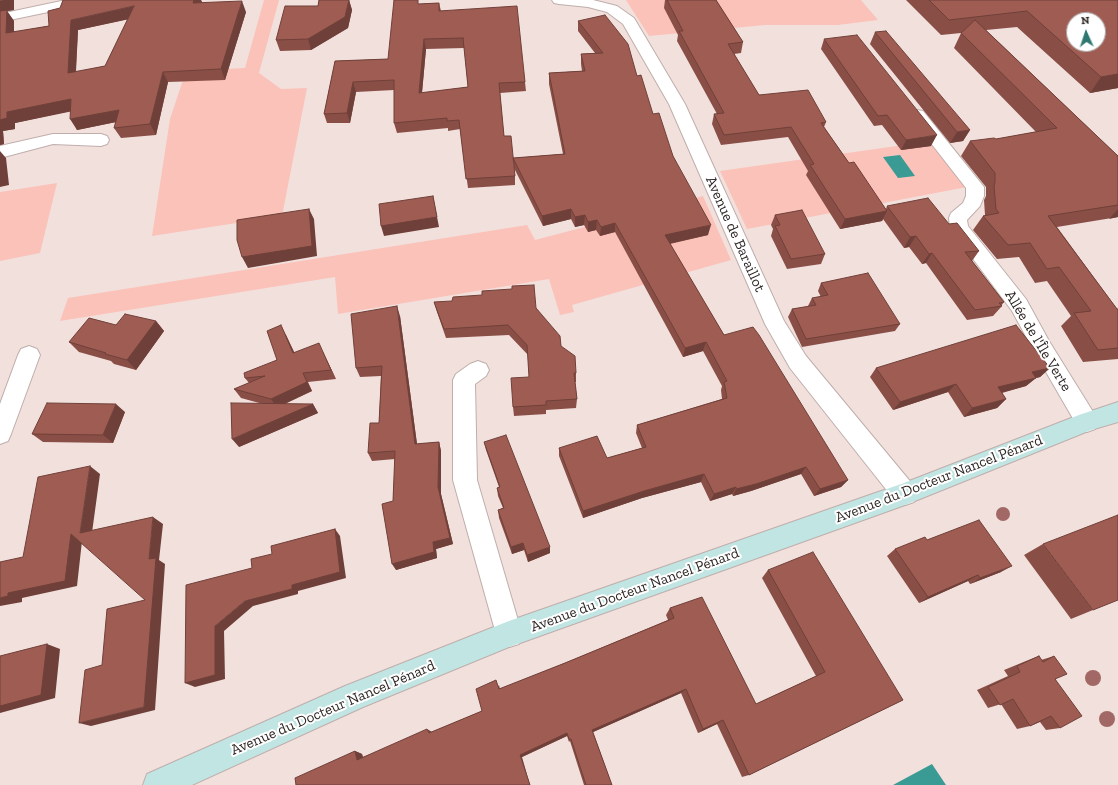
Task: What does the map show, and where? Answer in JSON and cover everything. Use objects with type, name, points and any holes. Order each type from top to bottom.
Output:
[{"type":"main road","name":"Avenue du Docteur Nancel Pénard","points":[[158,785],[355,696],[510,634],[905,494],[1086,422],[1118,412]]},
{"type":"street","points":[[0,18],[87,0]]},
{"type":"street","name":"Avenue de Baraillot","points":[[559,0],[588,3],[612,9],[629,20],[677,104],[775,324],[798,362],[905,494]]},
{"type":"street","name":"Allée de l'Île Verte","points":[[906,101],[974,187],[975,196],[971,206],[958,218],[959,228],[1019,305],[1086,422]]},
{"type":"street","points":[[0,152],[53,139],[101,140]]},
{"type":"street","points":[[0,434],[29,355]]},
{"type":"street","points":[[478,370],[464,380],[465,480],[510,634]]},
{"type":"shaded area","points":[[264,0],[279,0],[259,73],[281,89],[307,88],[282,216],[152,236],[170,119],[186,71],[245,68]]},
{"type":"shaded area","points":[[626,0],[861,0],[878,20],[838,25],[765,25],[649,36]]},
{"type":"shaded area","points":[[932,141],[967,187],[747,229],[720,171]]},
{"type":"shaded area","points":[[57,183],[40,253],[0,261],[0,192]]},
{"type":"shaded area","points":[[703,196],[731,260],[572,305],[574,312],[560,315],[549,279],[338,314],[335,277],[60,321],[68,298],[527,225],[535,240]]},
{"type":"water","points":[[900,155],[915,176],[898,178],[883,157]]},
{"type":"water","points":[[932,764],[946,785],[893,785]]},
{"type":"building","points":[[63,0],[194,0],[193,3],[242,1],[221,69],[163,72],[150,124],[114,128],[119,110],[70,119],[71,99],[7,112],[7,118],[0,120],[0,11],[7,10],[6,33],[49,26],[48,11],[60,8]],"holes":[[[134,6],[105,66],[68,73],[71,20]]]},
{"type":"building","points":[[319,0],[349,0],[345,17],[308,39],[276,40],[285,6],[318,6]]},
{"type":"building","points":[[394,0],[418,0],[418,4],[439,3],[439,11],[517,6],[525,82],[499,83],[504,136],[511,136],[515,176],[466,179],[459,120],[447,121],[447,118],[394,123],[394,80],[353,82],[347,113],[324,114],[335,61],[388,59]],"holes":[[[463,38],[468,87],[419,93],[424,39]]]},
{"type":"building","points":[[667,0],[716,0],[743,42],[728,44],[759,95],[808,90],[826,122],[821,123],[849,163],[854,162],[887,211],[845,219],[810,165],[814,164],[791,127],[724,135],[714,114],[724,113],[679,31],[683,31]]},
{"type":"building","points":[[929,0],[1118,0],[1118,74],[1101,77],[1073,52],[1106,52],[1106,12],[1066,12],[1066,46],[1027,11],[949,20]]},
{"type":"building","points":[[605,15],[628,44],[637,76],[641,75],[653,114],[659,113],[673,156],[711,225],[665,235],[724,335],[753,327],[759,335],[848,480],[820,489],[806,467],[756,484],[736,489],[736,487],[714,494],[704,474],[644,491],[583,511],[559,448],[597,436],[607,458],[646,447],[637,425],[727,398],[724,382],[727,381],[706,342],[685,348],[615,223],[601,227],[597,220],[588,222],[585,215],[575,217],[571,209],[542,216],[513,158],[565,154],[549,73],[585,71],[581,54],[603,53],[578,21]]},
{"type":"building","points":[[975,20],[1118,156],[1118,205],[1048,216],[1118,309],[1118,348],[1098,350],[1074,313],[1091,311],[1059,267],[1047,269],[1030,243],[1008,245],[983,216],[999,213],[996,209],[994,186],[995,173],[970,141],[996,139],[1057,128],[961,33]]},
{"type":"building","points":[[886,31],[970,130],[957,132],[875,32]]},
{"type":"building","points":[[857,35],[937,135],[906,140],[887,115],[878,116],[824,39]]},
{"type":"building","points":[[433,196],[437,217],[381,226],[379,204]]},
{"type":"building","points":[[928,198],[949,224],[957,223],[979,251],[965,252],[1004,302],[999,303],[1002,306],[975,310],[932,253],[929,254],[916,236],[910,237],[887,206]]},
{"type":"building","points":[[309,209],[312,246],[242,257],[237,240],[237,220]]},
{"type":"building","points":[[802,210],[825,254],[791,259],[775,226],[780,225],[775,215]]},
{"type":"building","points":[[868,273],[900,324],[806,339],[792,309],[816,305],[812,298],[828,295],[821,283]]},
{"type":"building","points":[[534,285],[536,308],[560,336],[561,346],[575,356],[576,373],[574,373],[577,399],[546,401],[546,405],[513,407],[511,378],[529,377],[527,345],[508,325],[444,329],[434,302],[452,301],[453,297],[482,295],[482,291],[512,289],[512,286]]},
{"type":"building","points":[[397,306],[415,444],[439,442],[438,487],[450,538],[433,542],[434,552],[392,564],[382,504],[393,501],[395,451],[368,453],[370,423],[379,423],[382,366],[356,368],[351,314]]},
{"type":"building","points":[[125,314],[156,321],[127,360],[69,342],[89,318],[116,325]]},
{"type":"building","points":[[281,325],[293,353],[319,343],[331,370],[303,373],[307,382],[271,399],[234,389],[265,376],[245,378],[244,373],[277,360],[267,331]]},
{"type":"building","points":[[1016,325],[1050,368],[1032,372],[1036,378],[998,387],[1006,399],[972,408],[956,384],[900,402],[876,368]]},
{"type":"building","points":[[47,403],[116,404],[103,435],[32,434]]},
{"type":"building","points":[[231,403],[313,404],[232,439]]},
{"type":"building","points":[[506,435],[550,547],[527,555],[523,543],[511,547],[498,510],[504,508],[497,488],[500,487],[484,442]]},
{"type":"building","points":[[90,466],[80,533],[153,517],[149,559],[156,558],[144,707],[79,723],[85,670],[102,665],[107,609],[145,600],[71,534],[65,581],[8,593],[8,596],[0,598],[0,562],[23,557],[38,477]]},
{"type":"building","points":[[1118,515],[1118,600],[1093,610],[1043,544]]},
{"type":"building","points":[[979,520],[1012,566],[980,578],[978,575],[928,597],[895,549],[925,537],[927,540]]},
{"type":"building","points":[[335,529],[340,572],[292,585],[292,589],[245,601],[215,626],[215,675],[185,683],[186,585],[252,568],[251,559],[272,554],[271,546]]},
{"type":"building","points":[[813,552],[903,700],[749,775],[723,720],[703,729],[686,689],[592,730],[612,785],[586,785],[571,739],[569,739],[567,733],[520,755],[530,785],[296,785],[295,778],[355,751],[357,760],[427,729],[429,733],[482,711],[476,689],[496,680],[499,689],[565,663],[674,618],[670,608],[702,597],[756,704],[825,672],[768,570]]},
{"type":"building","points":[[47,644],[41,695],[0,706],[0,656]]},
{"type":"building","points":[[1039,656],[1043,662],[1054,656],[1067,674],[1055,679],[1082,716],[1060,728],[1051,716],[1030,726],[1013,699],[1000,705],[988,687],[1020,672],[1017,666]]}]
